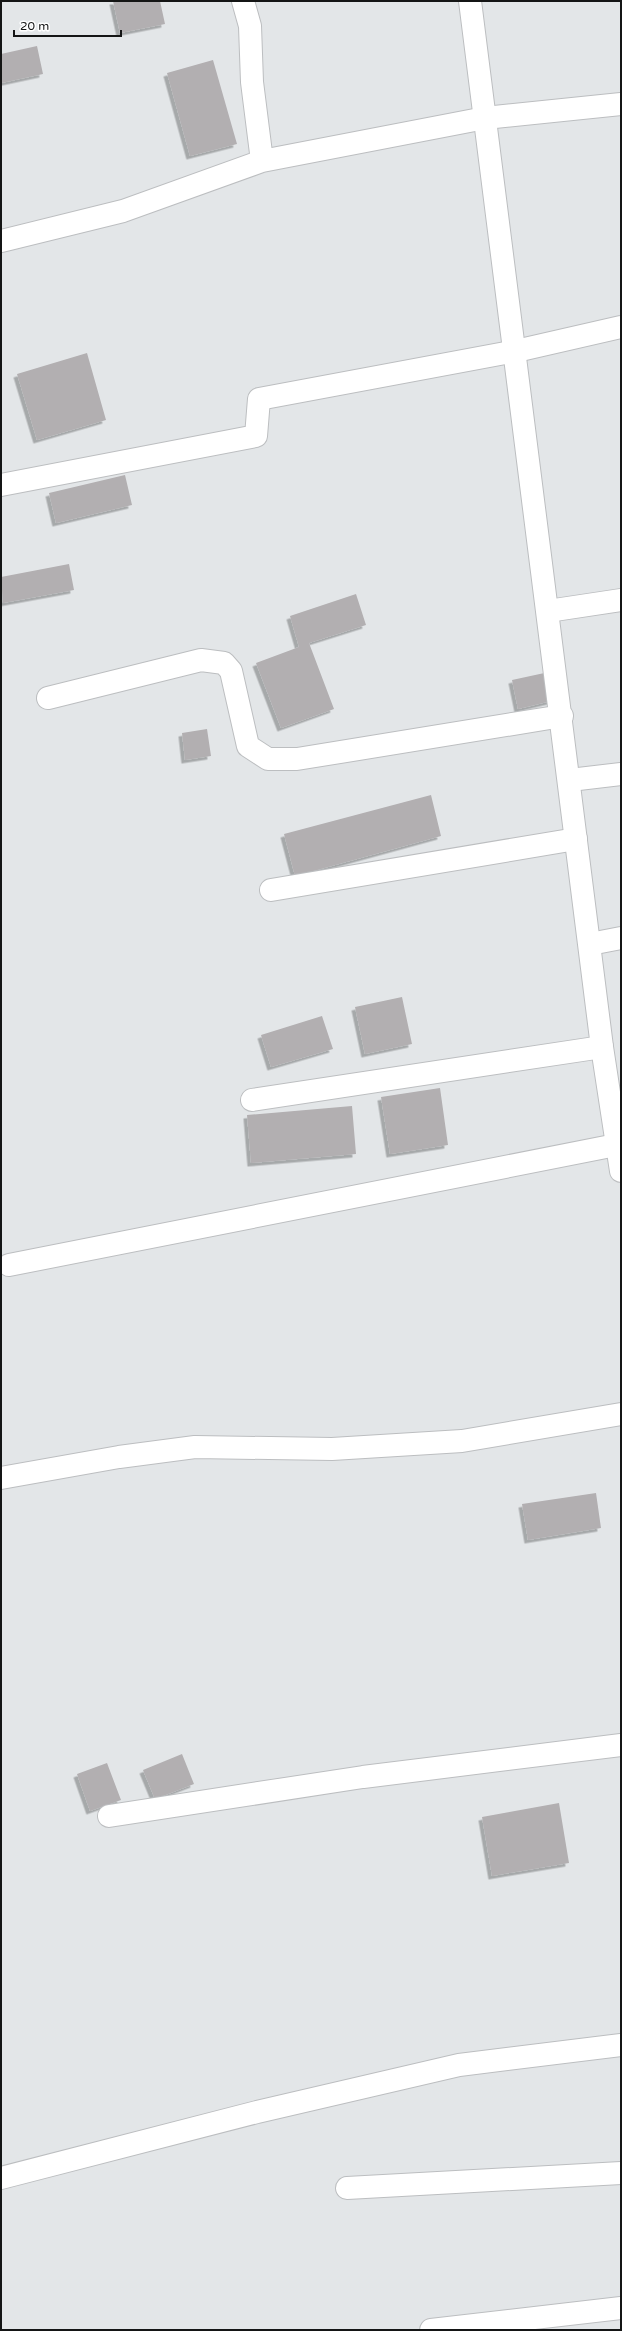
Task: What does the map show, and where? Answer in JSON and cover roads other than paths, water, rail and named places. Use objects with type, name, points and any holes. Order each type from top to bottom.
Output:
[{"type":"street","points":[[243,1],[250,26],[252,82],[262,161]]},
{"type":"street","points":[[470,1],[516,351],[602,1047],[621,1171]]},
{"type":"street","points":[[1,241],[123,212],[262,161],[485,118],[621,104]]},
{"type":"street","points":[[1,485],[256,436],[259,400],[516,351],[621,327]]},
{"type":"street","points":[[548,611],[621,600]]},
{"type":"street","points":[[48,698],[201,660],[224,663],[231,671],[248,746],[268,759],[297,759],[562,716]]},
{"type":"street","points":[[570,780],[621,774]]},
{"type":"street","points":[[271,890],[576,839]]},
{"type":"street","points":[[590,944],[621,938]]},
{"type":"street","points":[[252,1100],[602,1047]]},
{"type":"street","points":[[9,1264],[616,1144]]},
{"type":"street","points":[[1,1478],[119,1457],[195,1447],[332,1448],[462,1441],[621,1414]]},
{"type":"street","points":[[109,1816],[363,1778],[621,1745]]},
{"type":"street","points":[[1,2178],[257,2112],[459,2065],[621,2045]]},
{"type":"street","points":[[347,2188],[621,2173]]},
{"type":"street","points":[[431,2330],[621,2308]]}]
